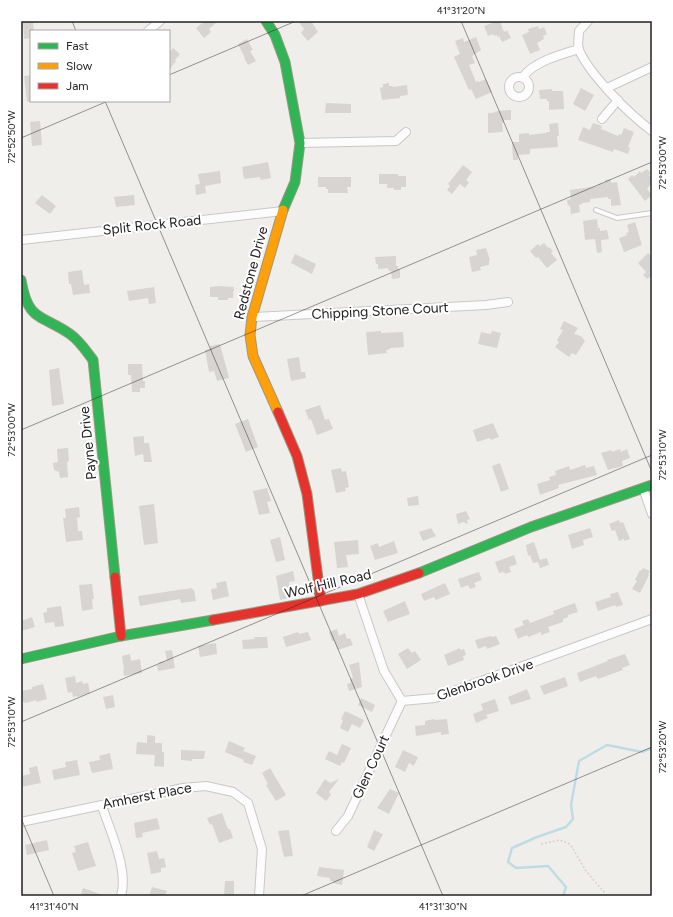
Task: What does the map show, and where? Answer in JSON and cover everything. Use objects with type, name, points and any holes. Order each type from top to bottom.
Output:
[{"type":"street","points":[[149,30],[160,21]]},
{"type":"street","name":"Redstone Drive","points":[[266,21],[275,35],[285,62],[300,143],[295,182],[283,211],[252,317],[250,335],[253,356],[297,456],[307,494],[321,602]]},
{"type":"street","points":[[588,21],[578,31],[578,48],[591,71],[618,100],[652,130]]},
{"type":"street","points":[[524,78],[531,69],[556,56],[578,48]]},
{"type":"street","points":[[606,88],[652,67]]},
{"type":"street","points":[[602,119],[618,100]]},
{"type":"street","points":[[300,143],[396,141],[406,132]]},
{"type":"street","name":"Split Rock Road","points":[[21,240],[283,211]]},
{"type":"street","name":"Payne Drive","points":[[21,280],[22,295],[33,314],[71,335],[94,360],[121,636]]},
{"type":"street","name":"Chipping Stone Court","points":[[252,317],[486,305],[508,302]]},
{"type":"street","name":"Wolf Hill Road","points":[[21,659],[121,636],[321,602],[358,594],[414,575],[531,527],[652,485]]},
{"type":"street","points":[[643,488],[652,514]]},
{"type":"street","points":[[358,594],[384,671],[402,700]]},
{"type":"street","name":"Glenbrook Drive","points":[[402,700],[435,698],[652,619]]},
{"type":"street","name":"Glen Court","points":[[336,831],[348,816],[402,700]]},
{"type":"street","name":"Amherst Place","points":[[21,822],[183,788],[206,786],[233,792],[248,803],[262,849],[259,896]]},
{"type":"street","points":[[102,806],[123,868],[123,891],[121,896]]},
{"type":"lane","points":[[596,210],[617,218],[646,213],[652,214]]},
{"type":"path","points":[[541,844],[560,840],[570,844],[586,871],[604,892],[605,896]]},
{"type":"building","points":[[23,21],[33,21],[34,30],[30,30],[30,38],[24,39]]},
{"type":"building","points":[[205,21],[218,21],[209,29],[211,32],[204,38],[196,28]]},
{"type":"building","points":[[298,21],[311,21],[318,32],[308,41],[301,33],[304,29]]},
{"type":"building","points":[[491,21],[500,21],[503,30],[505,32],[507,30],[511,38],[502,42],[497,35],[494,36],[493,34],[488,36],[484,26],[492,23]]},
{"type":"building","points":[[538,26],[539,29],[544,27],[547,34],[543,36],[544,39],[537,43],[540,50],[530,54],[522,35],[529,32],[528,29]]},
{"type":"building","points":[[476,37],[481,50],[472,56],[475,63],[469,65],[476,82],[486,79],[492,92],[476,99],[471,89],[469,90],[454,57],[460,54],[455,41],[463,38],[464,42]]},
{"type":"building","points":[[247,39],[253,50],[250,51],[256,61],[248,65],[238,44]]},
{"type":"building","points":[[173,48],[180,54],[170,69],[170,52]]},
{"type":"building","points":[[30,75],[30,101],[27,102],[24,76]]},
{"type":"building","points":[[389,83],[389,86],[393,87],[407,85],[408,95],[400,96],[400,98],[382,100],[380,88],[383,87],[383,84]]},
{"type":"building","points":[[581,88],[594,95],[585,111],[573,104]]},
{"type":"building","points":[[552,89],[552,91],[563,91],[564,109],[549,110],[549,101],[547,101],[547,99],[540,99],[539,90]]},
{"type":"building","points":[[326,103],[351,104],[351,113],[325,113]]},
{"type":"building","points":[[511,110],[511,120],[504,120],[504,123],[502,123],[503,132],[488,133],[488,113]]},
{"type":"building","points":[[40,121],[42,145],[32,146],[30,122]]},
{"type":"building","points":[[558,123],[558,147],[530,149],[530,154],[518,155],[518,160],[513,160],[512,142],[519,142],[519,134],[529,133],[529,135],[547,133],[546,132],[550,132],[549,124]]},
{"type":"building","points":[[593,123],[602,126],[601,129],[618,136],[619,134],[621,135],[624,128],[634,132],[628,147],[630,148],[628,154],[614,149],[613,152],[578,140],[583,127],[590,130]]},
{"type":"building","points":[[268,162],[271,178],[261,180],[260,177],[244,179],[242,167]]},
{"type":"building","points":[[463,165],[472,172],[466,180],[469,182],[465,188],[460,184],[452,194],[447,190],[450,186],[448,184]]},
{"type":"building","points":[[647,169],[651,173],[649,175],[652,182],[647,189],[652,195],[645,201],[628,179],[632,175],[634,177],[640,171],[641,173]]},
{"type":"building","points":[[220,171],[221,183],[205,186],[206,193],[196,195],[195,185],[200,184],[198,174]]},
{"type":"building","points":[[379,174],[398,174],[398,176],[406,176],[406,187],[401,187],[401,190],[387,188],[387,184],[379,184]]},
{"type":"building","points":[[318,177],[351,177],[351,187],[347,187],[348,193],[328,193],[328,189],[326,189],[326,187],[318,187]]},
{"type":"building","points":[[611,179],[611,183],[617,182],[621,205],[611,206],[611,199],[608,199],[608,197],[590,199],[590,202],[579,205],[580,212],[571,214],[570,205],[568,206],[567,200],[571,199],[570,190],[598,186],[598,184],[605,183],[605,180]]},
{"type":"building","points":[[42,195],[56,206],[50,214],[35,203]]},
{"type":"building","points":[[134,195],[135,205],[116,207],[114,197]]},
{"type":"building","points":[[597,219],[598,228],[600,228],[600,231],[607,230],[609,239],[601,240],[602,252],[597,253],[595,239],[585,240],[583,221]]},
{"type":"building","points":[[635,222],[642,245],[624,252],[619,238],[627,235],[626,233],[629,232],[627,225]]},
{"type":"building","points":[[544,243],[553,251],[551,253],[557,260],[547,268],[538,257],[536,258],[530,251],[538,244],[540,246]]},
{"type":"building","points":[[486,248],[490,260],[489,265],[480,267],[481,270],[472,272],[469,257],[477,255],[476,250]]},
{"type":"building","points":[[648,253],[652,257],[652,278],[651,276],[647,279],[643,275],[646,272],[638,263]]},
{"type":"building","points":[[295,254],[316,264],[312,274],[291,263]]},
{"type":"building","points":[[396,256],[396,266],[400,269],[400,278],[392,279],[391,271],[389,271],[388,268],[378,269],[378,264],[376,264],[375,257]]},
{"type":"building","points":[[82,270],[84,285],[89,284],[90,293],[73,295],[71,284],[69,284],[68,272]]},
{"type":"building","points":[[154,287],[156,303],[149,304],[148,298],[129,301],[127,291]]},
{"type":"building","points":[[210,287],[234,287],[233,298],[228,298],[228,300],[218,300],[218,297],[210,297]]},
{"type":"building","points":[[564,321],[578,328],[574,334],[581,336],[585,341],[576,355],[572,353],[569,357],[555,347],[559,342],[557,340],[563,330],[560,329]]},
{"type":"building","points":[[381,331],[381,333],[403,332],[404,347],[390,348],[386,350],[387,353],[368,355],[366,332]]},
{"type":"building","points":[[492,331],[501,333],[497,348],[478,344],[481,332],[491,334]]},
{"type":"building","points":[[220,344],[229,378],[217,381],[214,371],[209,372],[205,350],[210,349],[210,346]]},
{"type":"building","points":[[299,357],[301,372],[305,372],[306,378],[291,381],[287,359]]},
{"type":"building","points":[[128,364],[142,364],[145,388],[140,388],[140,392],[132,392],[131,375],[128,375]]},
{"type":"building","points":[[59,368],[64,404],[52,406],[49,370]]},
{"type":"building","points":[[320,405],[325,420],[329,419],[333,429],[317,435],[311,419],[309,420],[305,410]]},
{"type":"building","points":[[248,419],[258,447],[246,452],[235,424]]},
{"type":"building","points":[[493,423],[499,437],[477,442],[473,430]]},
{"type":"building","points":[[144,436],[144,443],[149,443],[152,462],[144,462],[143,454],[135,456],[133,437]]},
{"type":"building","points":[[68,448],[68,477],[60,478],[59,472],[54,470],[53,463],[58,462],[57,449]]},
{"type":"building","points":[[620,449],[621,452],[627,449],[630,458],[622,461],[623,466],[608,470],[601,453],[611,450],[612,452]]},
{"type":"building","points":[[500,463],[509,489],[501,492],[492,466]]},
{"type":"building","points":[[585,465],[586,468],[594,466],[597,475],[558,485],[559,488],[540,495],[537,484],[550,480],[549,477],[556,475],[555,471],[569,466],[570,470]]},
{"type":"building","points":[[341,468],[342,472],[346,471],[349,487],[345,488],[346,491],[336,493],[331,470]]},
{"type":"building","points":[[267,488],[271,501],[267,502],[270,513],[259,515],[253,491]]},
{"type":"building","points":[[418,496],[419,505],[408,506],[407,498]]},
{"type":"building","points":[[154,504],[158,543],[144,545],[139,506]]},
{"type":"building","points":[[79,507],[80,517],[77,518],[78,531],[82,531],[83,540],[66,542],[63,518],[66,518],[65,509]]},
{"type":"building","points":[[466,511],[470,519],[467,520],[468,524],[463,522],[458,524],[456,514]]},
{"type":"building","points":[[619,520],[620,523],[623,522],[630,539],[619,541],[615,530],[612,531],[609,524]]},
{"type":"building","points":[[431,528],[436,536],[423,541],[419,532]]},
{"type":"building","points":[[590,528],[593,537],[583,540],[584,545],[572,549],[568,535]]},
{"type":"building","points":[[280,537],[285,560],[276,562],[270,540]]},
{"type":"building","points":[[358,540],[359,554],[346,555],[348,567],[337,568],[334,542]]},
{"type":"building","points":[[394,541],[398,553],[375,560],[370,546],[378,543],[379,547]]},
{"type":"building","points":[[534,542],[540,560],[547,558],[549,565],[540,568],[538,562],[533,563],[530,555],[528,556],[526,545]]},
{"type":"building","points":[[514,555],[517,564],[509,567],[511,572],[505,574],[504,572],[499,573],[495,562]]},
{"type":"building","points":[[643,568],[650,571],[640,593],[632,589],[637,581],[635,580],[640,570],[641,571]]},
{"type":"building","points":[[293,571],[295,581],[289,582],[291,594],[289,595],[290,598],[280,600],[276,576]]},
{"type":"building","points":[[479,572],[482,580],[474,583],[476,587],[470,589],[468,585],[461,588],[458,579]]},
{"type":"building","points":[[226,581],[229,596],[213,600],[211,589],[217,588],[216,583]]},
{"type":"building","points":[[445,583],[450,594],[436,600],[434,597],[424,601],[421,594]]},
{"type":"building","points":[[92,584],[94,599],[92,599],[93,609],[82,611],[79,585]]},
{"type":"building","points":[[192,588],[194,590],[196,601],[181,603],[180,599],[140,606],[138,596]]},
{"type":"building","points":[[618,592],[623,605],[616,607],[615,605],[598,611],[595,602],[611,597],[610,594]]},
{"type":"building","points":[[405,601],[410,614],[388,622],[383,611]]},
{"type":"building","points":[[575,603],[578,612],[568,615],[568,617],[563,619],[563,622],[548,627],[550,632],[541,635],[541,632],[528,637],[527,635],[518,639],[514,629],[524,625],[522,621],[528,619],[530,623],[554,614],[553,611]]},
{"type":"building","points":[[61,606],[64,626],[55,627],[54,622],[45,623],[43,613],[47,612],[47,608]]},
{"type":"building","points":[[32,617],[35,627],[21,631],[21,621]]},
{"type":"building","points":[[337,629],[339,636],[345,633],[347,639],[350,638],[353,645],[338,650],[334,641],[332,641],[329,632]]},
{"type":"building","points":[[298,632],[299,634],[308,632],[311,640],[286,647],[283,637]]},
{"type":"building","points":[[496,636],[500,644],[487,649],[486,646],[478,649],[475,640]]},
{"type":"building","points":[[254,637],[267,637],[268,648],[243,649],[242,640],[255,639]]},
{"type":"building","points":[[216,643],[217,654],[200,657],[198,646]]},
{"type":"building","points":[[408,648],[412,653],[415,651],[421,660],[407,669],[398,654]]},
{"type":"building","points":[[460,648],[460,650],[464,649],[466,655],[463,656],[464,660],[448,666],[444,655]]},
{"type":"building","points":[[172,650],[175,668],[158,671],[157,665],[160,664],[159,662],[167,661],[165,651]]},
{"type":"building","points":[[130,654],[131,661],[140,659],[142,673],[124,676],[122,656]]},
{"type":"building","points":[[625,654],[630,665],[622,668],[623,670],[598,679],[596,676],[580,682],[577,673]]},
{"type":"building","points":[[359,662],[362,687],[349,691],[347,684],[351,683],[350,679],[353,678],[349,665]]},
{"type":"building","points":[[75,676],[76,683],[82,681],[83,684],[88,683],[90,693],[73,697],[72,692],[68,693],[65,678]]},
{"type":"building","points":[[565,677],[568,686],[544,695],[540,686]]},
{"type":"building","points":[[43,684],[47,699],[37,702],[36,700],[26,703],[23,702],[21,691],[32,689],[32,687]]},
{"type":"building","points":[[527,689],[531,699],[511,705],[508,697]]},
{"type":"building","points":[[113,695],[115,707],[106,709],[103,697]]},
{"type":"building","points":[[361,698],[375,705],[372,712],[358,705]]},
{"type":"building","points":[[495,699],[499,711],[486,715],[488,718],[476,723],[473,714],[483,710],[481,704]]},
{"type":"building","points":[[345,711],[364,720],[360,728],[352,724],[348,732],[340,728],[343,720],[341,719]]},
{"type":"building","points":[[447,719],[449,734],[441,735],[441,732],[416,736],[415,726],[425,725],[425,721]]},
{"type":"building","points":[[147,735],[155,736],[155,743],[162,743],[162,752],[164,752],[164,767],[154,766],[155,755],[136,754],[137,742],[147,743]]},
{"type":"building","points":[[229,741],[245,748],[243,751],[256,756],[252,765],[243,762],[244,760],[225,752]]},
{"type":"building","points":[[342,744],[351,748],[344,763],[342,762],[340,766],[325,759],[329,751],[337,755]]},
{"type":"building","points":[[181,750],[205,751],[204,759],[192,759],[192,761],[181,760]]},
{"type":"building","points":[[403,750],[418,757],[414,766],[409,763],[405,772],[395,767]]},
{"type":"building","points":[[110,753],[113,769],[92,773],[89,762],[100,760],[99,756]]},
{"type":"building","points":[[77,760],[80,775],[54,780],[52,770],[66,767],[65,762]]},
{"type":"building","points":[[37,766],[41,783],[21,787],[21,776],[30,774],[29,768]]},
{"type":"building","points":[[270,768],[286,795],[276,801],[266,785],[268,784],[262,773]]},
{"type":"building","points":[[325,779],[330,783],[339,779],[329,792],[331,795],[326,801],[316,793]]},
{"type":"building","points":[[390,789],[399,793],[389,814],[377,808]]},
{"type":"building","points":[[222,813],[233,838],[219,843],[212,824],[210,825],[207,818]]},
{"type":"building","points":[[157,818],[160,829],[142,833],[143,837],[136,838],[134,823]]},
{"type":"building","points":[[289,830],[293,856],[284,857],[278,831]]},
{"type":"building","points":[[374,830],[383,834],[374,851],[367,847]]},
{"type":"building","points":[[47,840],[49,850],[27,855],[25,845]]},
{"type":"building","points":[[88,842],[96,866],[78,871],[72,853],[76,852],[74,846]]},
{"type":"building","points":[[157,851],[159,859],[164,858],[166,867],[161,868],[161,872],[151,874],[147,853]]},
{"type":"building","points":[[319,867],[344,870],[342,885],[333,883],[333,881],[330,881],[330,878],[317,876]]},
{"type":"building","points":[[225,881],[234,881],[234,896],[224,896]]},
{"type":"building","points":[[152,887],[167,891],[165,896],[149,896]]},
{"type":"building","points":[[83,888],[103,896],[87,896],[81,894]]},
{"type":"waterway","points":[[563,896],[566,887],[548,866],[516,868],[508,862],[512,848],[566,827],[573,819],[571,805],[579,761],[607,745],[642,752],[652,748]]},
{"type":"traffic: fast","points":[[266,21],[275,35],[285,62],[300,143],[295,182],[283,210]]},
{"type":"traffic: fast","points":[[21,280],[24,294],[32,310],[37,315],[74,337],[83,346],[93,360],[115,577]]},
{"type":"traffic: fast","points":[[419,573],[531,527],[652,485]]},
{"type":"traffic: fast","points":[[21,659],[121,636],[213,620]]},
{"type":"traffic: slow","points":[[278,412],[253,356],[250,335],[252,317],[283,210]]},
{"type":"traffic: jam","points":[[278,412],[297,456],[307,494],[321,601]]},
{"type":"traffic: jam","points":[[213,620],[358,594],[419,573]]},
{"type":"traffic: jam","points":[[115,577],[121,636]]}]
